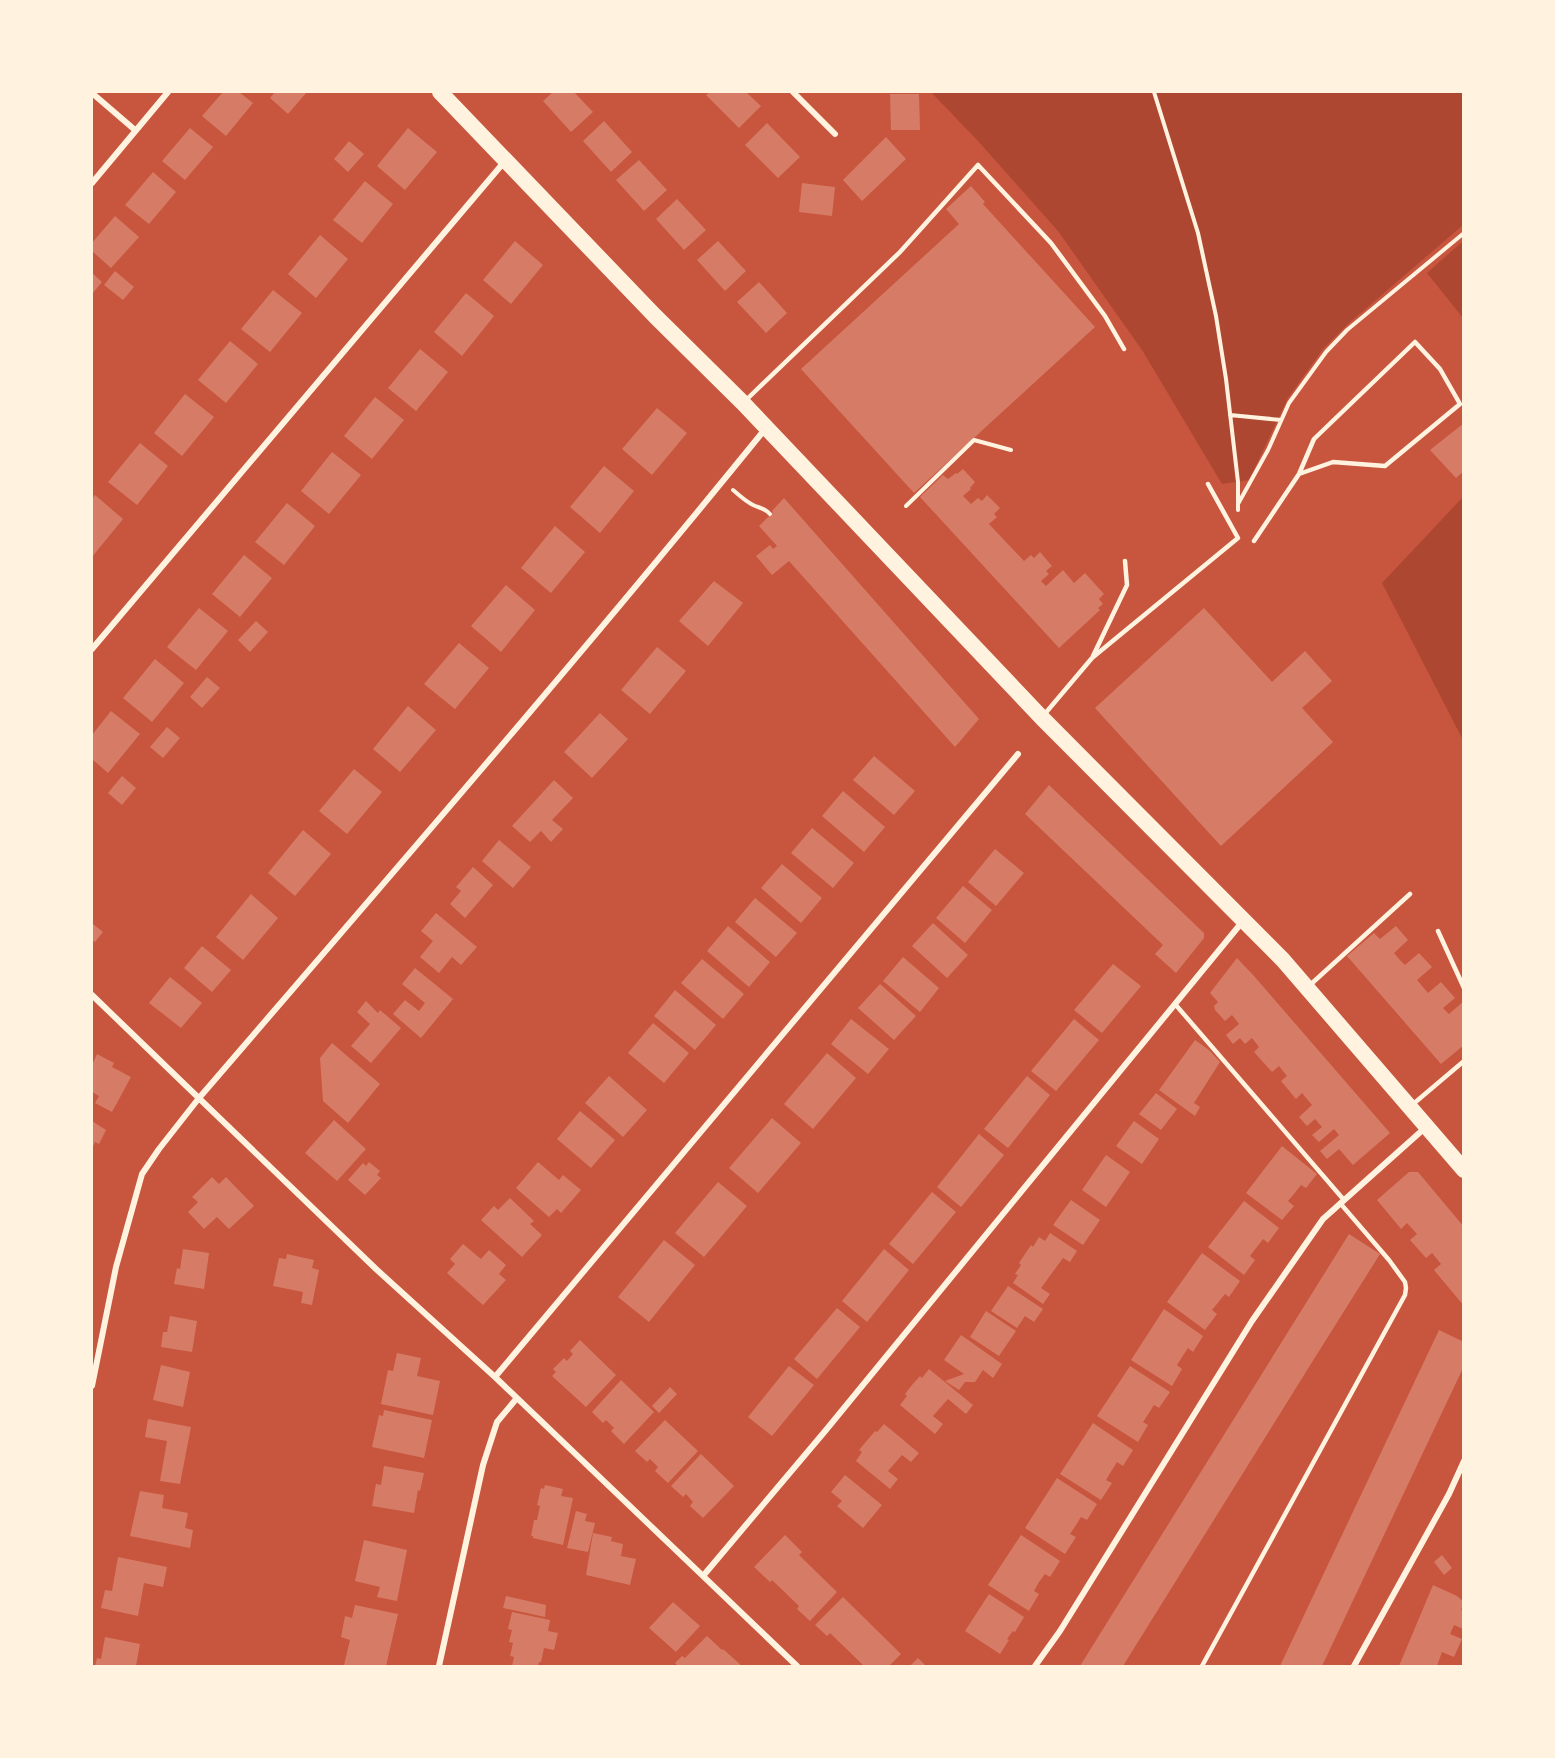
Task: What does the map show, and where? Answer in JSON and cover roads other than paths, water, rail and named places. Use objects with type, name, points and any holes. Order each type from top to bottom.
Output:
[{"type":"highway","points":[[440,92],[655,316],[743,403],[1042,718],[1283,960],[1464,1170]]},
{"type":"street","points":[[92,183],[168,92]]},
{"type":"street","points":[[793,92],[835,134]]},
{"type":"street","points":[[92,93],[135,130]]},
{"type":"street","points":[[92,649],[506,161]]},
{"type":"street","points":[[92,1386],[116,1267],[142,1174],[159,1149],[199,1098],[496,752],[766,428]]},
{"type":"street","points":[[495,1377],[1018,754]]},
{"type":"street","points":[[703,1576],[826,1430],[1244,921]]},
{"type":"street","points":[[92,995],[376,1269],[495,1377],[797,1666]]},
{"type":"street","points":[[1035,1666],[1060,1631],[1252,1322],[1323,1220],[1426,1127]]},
{"type":"street","points":[[439,1666],[483,1465],[497,1422],[517,1398]]},
{"type":"street","points":[[1354,1666],[1449,1494],[1464,1461]]},
{"type":"lane","points":[[743,403],[900,252],[978,165],[1051,243],[1105,316],[1124,349]]},
{"type":"lane","points":[[1254,541],[1299,474],[1314,440],[1415,342],[1440,369],[1460,404],[1385,466],[1333,462],[1299,474]]},
{"type":"lane","points":[[1042,718],[1092,658],[1238,538],[1208,484]]},
{"type":"lane","points":[[1092,658],[1127,585],[1125,561]]},
{"type":"lane","points":[[1307,988],[1410,894]]},
{"type":"lane","points":[[1438,931],[1464,988]]},
{"type":"lane","points":[[1176,1004],[1342,1202],[1389,1260],[1407,1288],[1405,1296],[1202,1666]]},
{"type":"lane","points":[[1410,1107],[1464,1061]]}]
